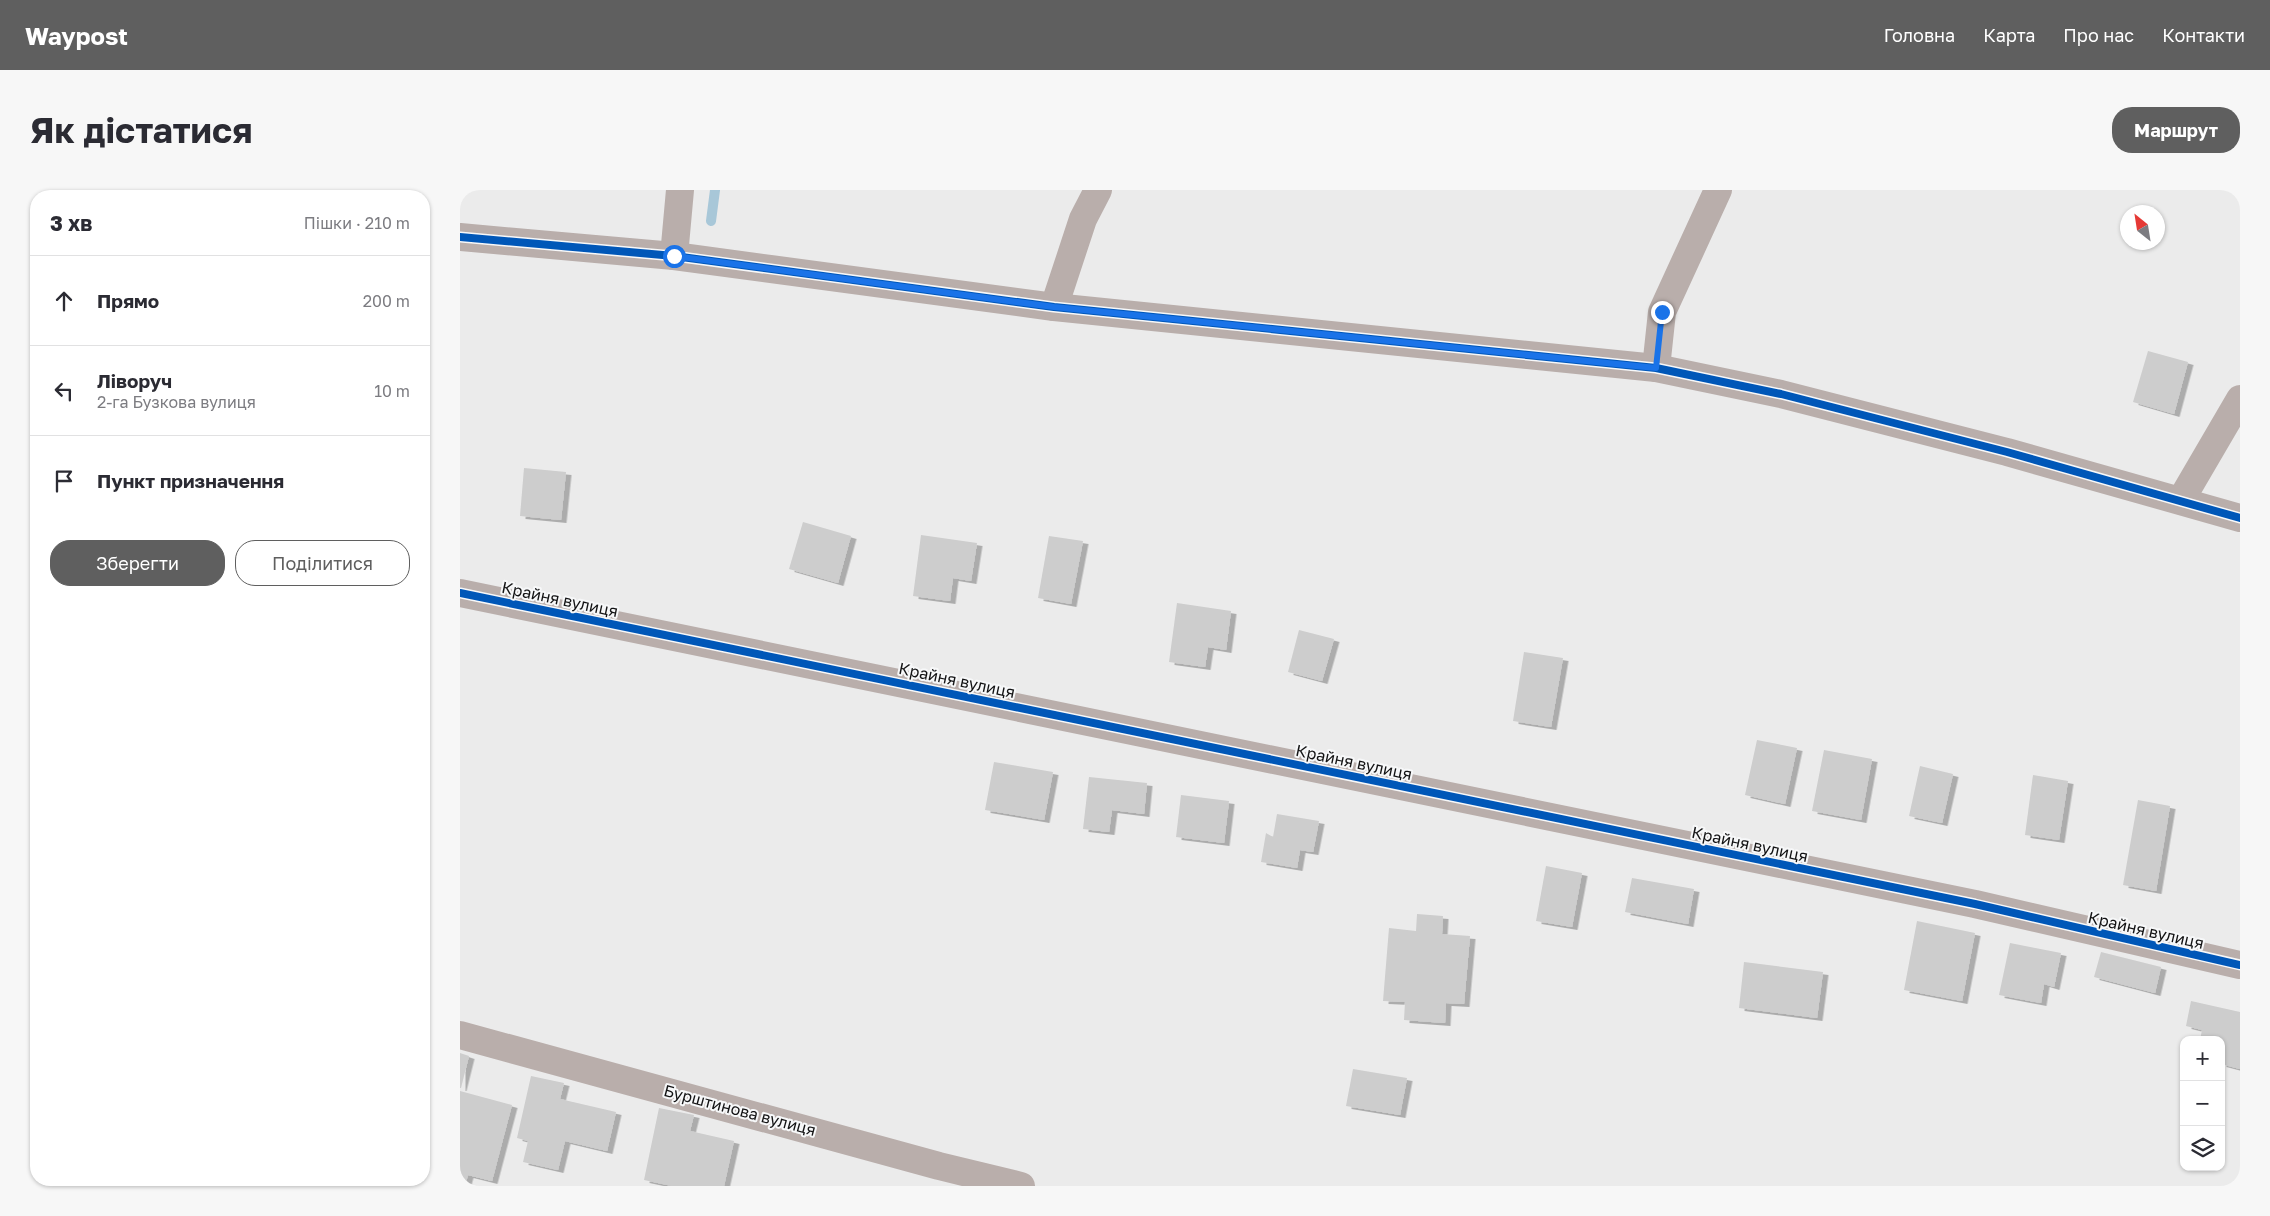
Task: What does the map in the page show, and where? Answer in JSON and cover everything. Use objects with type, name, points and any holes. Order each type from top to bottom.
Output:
[{"type":"street","points":[[674,256],[680,190]]},
{"type":"street","points":[[1054,307],[1083,219],[1098,190]]},
{"type":"street","points":[[1656,368],[1662,312],[1718,190]]},
{"type":"street","points":[[460,237],[674,256],[1054,307],[1656,368],[1781,394],[2181,500],[2240,518]]},
{"type":"street","points":[[2181,500],[2240,399]]},
{"type":"street","name":"Крайня вулиця","points":[[460,593],[1975,904],[2240,965]]},
{"type":"street","name":"Бурштинова вулиця","points":[[460,1035],[938,1176],[1021,1186]]},
{"type":"building","points":[[2148,351],[2188,362],[2174,414],[2133,402]]},
{"type":"building","points":[[524,468],[566,472],[561,520],[520,516]]},
{"type":"building","points":[[803,522],[851,536],[838,583],[789,569]]},
{"type":"building","points":[[921,535],[977,543],[971,581],[953,578],[950,601],[913,596]]},
{"type":"building","points":[[1049,536],[1083,541],[1071,604],[1038,598]]},
{"type":"building","points":[[1177,603],[1231,611],[1226,650],[1208,647],[1205,667],[1169,662]]},
{"type":"building","points":[[1299,630],[1334,639],[1322,681],[1288,672]]},
{"type":"building","points":[[1524,652],[1563,658],[1551,727],[1513,721]]},
{"type":"building","points":[[1757,740],[1797,748],[1785,804],[1745,795]]},
{"type":"building","points":[[1824,750],[1872,759],[1861,820],[1812,811]]},
{"type":"building","points":[[994,762],[1053,772],[1044,820],[985,810]]},
{"type":"building","points":[[1920,766],[1953,774],[1942,823],[1909,816]]},
{"type":"building","points":[[2033,775],[2068,781],[2059,840],[2025,835]]},
{"type":"building","points":[[1089,777],[1147,783],[1144,814],[1112,810],[1109,832],[1083,829]]},
{"type":"building","points":[[1181,795],[1229,801],[1224,843],[1176,837]]},
{"type":"building","points":[[2138,800],[2170,806],[2156,891],[2123,885]]},
{"type":"building","points":[[1277,814],[1319,821],[1313,852],[1300,850],[1297,868],[1261,862],[1266,833],[1273,837]]},
{"type":"building","points":[[1546,866],[1582,873],[1572,927],[1536,921]]},
{"type":"building","points":[[1632,878],[1694,889],[1688,924],[1625,912]]},
{"type":"building","points":[[1417,914],[1443,916],[1442,934],[1470,936],[1464,1004],[1446,1003],[1445,1023],[1404,1020],[1405,1002],[1383,1001],[1389,928],[1416,931]]},
{"type":"building","points":[[1917,921],[1975,933],[1962,1001],[1904,990]]},
{"type":"building","points":[[2010,943],[2061,953],[2054,987],[2044,984],[2041,1003],[1999,995]]},
{"type":"building","points":[[2101,952],[2161,967],[2155,993],[2094,977]]},
{"type":"building","points":[[1744,962],[1823,972],[1817,1018],[1739,1008]]},
{"type":"building","points":[[2191,1001],[2240,1012],[2240,1069],[2225,1065],[2225,1036],[2201,1036],[2202,1030],[2186,1026]]},
{"type":"building","points":[[460,1053],[469,1056],[461,1088],[460,1088]]},
{"type":"building","points":[[1353,1069],[1407,1078],[1400,1115],[1346,1106]]},
{"type":"building","points":[[531,1076],[564,1083],[560,1099],[616,1112],[607,1151],[565,1141],[558,1170],[523,1162],[528,1141],[517,1138]]},
{"type":"building","points":[[460,1091],[512,1105],[492,1181],[468,1175],[465,1186],[460,1186]]},
{"type":"building","points":[[659,1108],[694,1115],[690,1131],[734,1141],[724,1186],[672,1186],[644,1180]]},
{"type":"waterway","points":[[711,221],[715,190]]},
{"type":"cycle path","points":[[460,237],[674,256],[1054,307],[1656,368],[1781,394],[2007,452],[2240,518]]},
{"type":"cycle path","points":[[460,593],[1975,904],[2240,965]]},
{"type":"route","points":[[674,256],[1054,307],[1656,368],[1662,312]]}]
